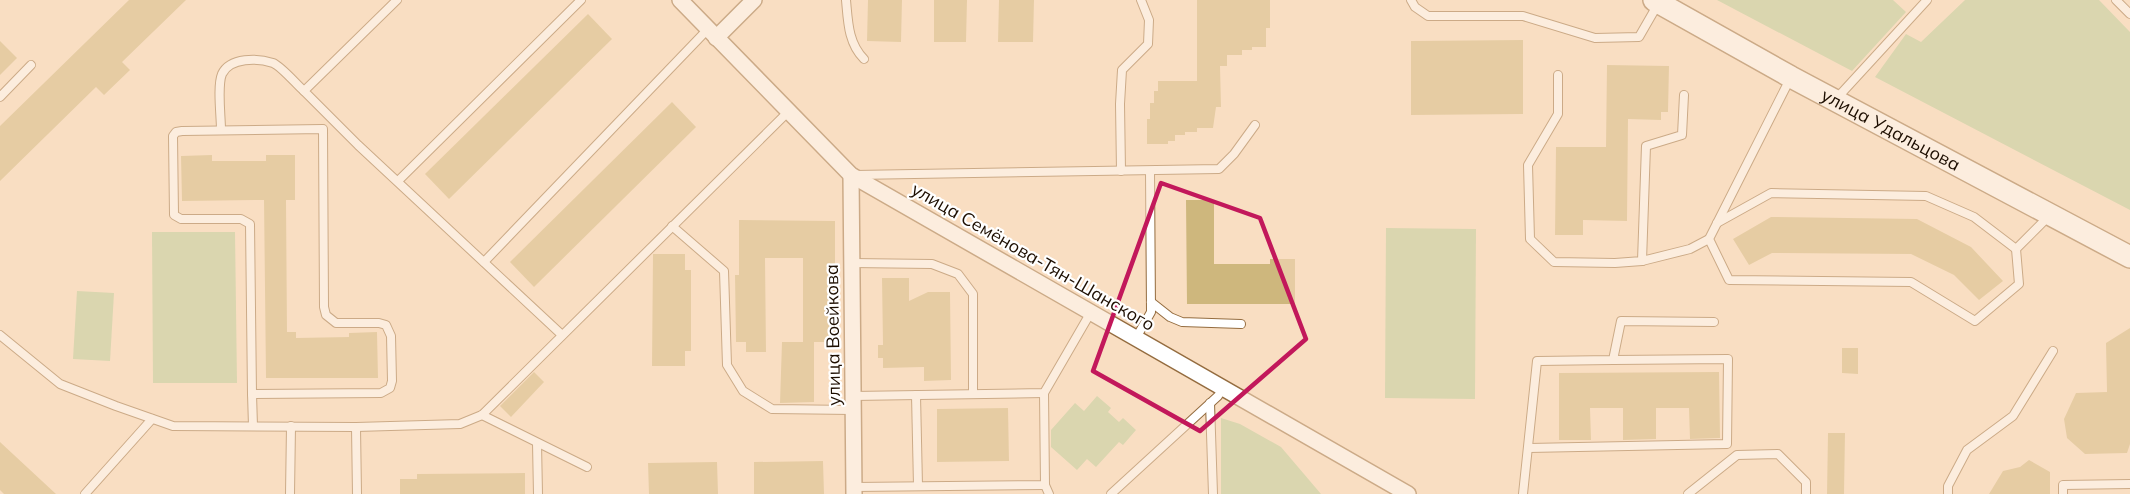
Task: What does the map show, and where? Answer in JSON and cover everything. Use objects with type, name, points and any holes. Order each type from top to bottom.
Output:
[{"type":"street","name":"улица Семёнова-Тян-Шанского","points":[[680,0],[851,175],[1408,494]]},
{"type":"street","points":[[712,33],[754,0]]},
{"type":"street","name":"улица Удальцова","points":[[1656,1],[1791,77],[2130,257]]},
{"type":"street","name":"улица Воейкова","points":[[851,175],[854,490]]},
{"type":"lane","points":[[304,92],[397,0]]},
{"type":"lane","points":[[398,181],[581,0]]},
{"type":"lane","points":[[846,0],[852,41],[864,59]]},
{"type":"lane","points":[[1121,171],[1122,70],[1148,44],[1149,20],[1141,0]]},
{"type":"lane","points":[[1411,0],[1415,8],[1428,16],[1523,16],[1595,38],[1639,37],[1656,1]]},
{"type":"lane","points":[[1836,99],[1927,0]]},
{"type":"lane","points":[[2116,0],[2130,14]]},
{"type":"lane","points":[[484,262],[712,33]]},
{"type":"lane","points":[[221,130],[220,81],[226,68],[242,60],[274,63],[562,336]]},
{"type":"lane","points":[[0,97],[32,65]]},
{"type":"lane","points":[[1557,75],[1558,114],[1528,165],[1530,239],[1554,262],[1615,263],[1642,261],[1690,249],[1709,239],[1791,77]]},
{"type":"lane","points":[[1642,261],[1646,146],[1682,135],[1684,95]]},
{"type":"lane","points":[[0,335],[60,384],[173,426],[356,427],[460,424],[482,415],[789,111]]},
{"type":"lane","points":[[851,175],[1219,169],[1234,154],[1255,125]]},
{"type":"lane","points":[[252,394],[381,393],[390,388],[392,381],[391,336],[386,326],[379,323],[336,323],[326,315],[324,308],[323,129],[182,131],[173,136],[173,211],[176,218],[241,219],[250,224],[252,394],[253,426]]},
{"type":"lane","points":[[1136,338],[1151,312],[1150,171]]},
{"type":"lane","points":[[1709,239],[1729,280],[1911,282],[1975,321],[2019,284],[2016,249],[1974,217],[1926,196],[1771,193],[1716,224]]},
{"type":"lane","points":[[2016,249],[2050,215]]},
{"type":"lane","points":[[672,226],[724,272],[727,365],[743,392],[772,409],[853,403],[916,395],[1044,393]]},
{"type":"lane","points":[[852,262],[932,264],[958,274],[973,294],[973,394]]},
{"type":"lane","points":[[1151,303],[1170,317],[1182,322],[1241,324]]},
{"type":"lane","points":[[1049,494],[1045,485],[1044,393],[1091,312]]},
{"type":"lane","points":[[1613,360],[1621,321],[1714,322]]},
{"type":"lane","points":[[1948,494],[1948,486],[1967,450],[2013,416],[2054,351]]},
{"type":"lane","points":[[1523,494],[1537,361],[1728,359],[1727,444],[1528,448]]},
{"type":"lane","points":[[1111,494],[1210,403],[1223,388]]},
{"type":"lane","points":[[916,395],[918,486]]},
{"type":"lane","points":[[1210,403],[1213,494]]},
{"type":"lane","points":[[482,415],[587,467]]},
{"type":"lane","points":[[85,494],[152,419]]},
{"type":"lane","points":[[291,426],[291,494]]},
{"type":"lane","points":[[356,427],[357,494]]},
{"type":"lane","points":[[537,442],[538,494]]},
{"type":"lane","points":[[1688,494],[1737,455],[1758,454],[1778,454],[1806,482],[1806,494]]},
{"type":"lane","points":[[2063,494],[2063,485],[2130,484]]},
{"type":"lane","points":[[854,490],[918,486],[1045,485]]},
{"type":"highlighted area","points":[[1161,183],[1260,218],[1306,339],[1200,431],[1093,371]]},
{"type":"green space","points":[[1717,0],[1893,0],[1906,12],[1852,71]]},
{"type":"green space","points":[[1965,0],[2099,0],[2130,32],[2130,210],[1875,77],[1906,34],[1921,42]]},
{"type":"green space","points":[[1386,228],[1476,229],[1475,399],[1385,398]]},
{"type":"green space","points":[[152,232],[235,232],[237,383],[153,383]]},
{"type":"green space","points":[[77,291],[114,293],[110,361],[73,359]]},
{"type":"green space","points":[[1097,396],[1111,408],[1108,412],[1119,422],[1123,418],[1136,430],[1123,445],[1119,442],[1096,467],[1087,459],[1077,470],[1051,447],[1051,430],[1075,403],[1084,411]]},
{"type":"green space","points":[[1221,418],[1240,424],[1281,447],[1321,494],[1221,494]]},
{"type":"building","points":[[129,0],[186,0],[122,62],[130,70],[104,95],[96,87],[0,181],[0,126]]},
{"type":"building","points":[[868,0],[902,0],[901,42],[867,41]]},
{"type":"building","points":[[934,0],[967,0],[966,42],[934,42]]},
{"type":"building","points":[[999,0],[1034,0],[1033,42],[998,42]]},
{"type":"building","points":[[1197,0],[1270,0],[1270,28],[1266,28],[1266,47],[1242,50],[1242,55],[1227,55],[1227,66],[1220,66],[1221,107],[1216,107],[1213,128],[1197,128],[1197,132],[1175,135],[1175,141],[1168,141],[1168,144],[1147,144],[1147,119],[1150,119],[1150,103],[1154,103],[1154,91],[1158,91],[1158,81],[1197,81]]},
{"type":"building","points":[[588,14],[612,39],[449,199],[425,174]]},
{"type":"building","points":[[1523,40],[1523,114],[1411,115],[1411,41]]},
{"type":"building","points":[[0,41],[17,58],[0,75]]},
{"type":"building","points":[[1607,65],[1669,66],[1668,112],[1661,112],[1661,120],[1628,119],[1627,221],[1583,220],[1583,235],[1555,235],[1556,147],[1606,147]]},
{"type":"building","points":[[672,102],[696,127],[534,287],[510,262]]},
{"type":"building","points":[[212,155],[212,161],[266,161],[266,155],[295,155],[295,200],[286,200],[287,332],[296,332],[296,338],[349,337],[349,333],[377,332],[378,378],[266,378],[264,200],[182,201],[181,156]]},
{"type":"building","points":[[1186,200],[1214,200],[1214,264],[1270,264],[1270,259],[1295,259],[1295,304],[1187,304]]},
{"type":"building","points":[[1771,217],[1917,219],[1971,247],[2003,281],[1979,300],[1954,275],[1911,254],[1772,253],[1749,265],[1733,239]]},
{"type":"building","points":[[739,220],[835,221],[835,342],[803,342],[803,258],[765,258],[766,352],[746,352],[746,342],[736,342],[735,275],[739,275]]},
{"type":"building","points":[[653,254],[685,254],[685,270],[691,270],[691,351],[685,351],[685,366],[652,366]]},
{"type":"building","points":[[882,278],[909,278],[909,301],[928,292],[950,292],[951,380],[924,381],[924,367],[883,368],[883,358],[878,358],[878,345],[883,345]]},
{"type":"building","points":[[2130,328],[2130,444],[2127,453],[2085,454],[2067,438],[2064,419],[2076,393],[2107,392],[2106,343]]},
{"type":"building","points":[[782,342],[814,342],[814,402],[780,403]]},
{"type":"building","points":[[1842,348],[1858,348],[1858,374],[1842,373]]},
{"type":"building","points":[[534,372],[544,382],[511,417],[500,406]]},
{"type":"building","points":[[1719,372],[1720,438],[1690,439],[1689,408],[1656,408],[1656,439],[1623,440],[1623,408],[1590,408],[1591,440],[1559,440],[1559,373]]},
{"type":"building","points":[[1008,408],[1009,461],[937,462],[937,409]]},
{"type":"building","points":[[1828,433],[1845,433],[1844,494],[1827,494]]},
{"type":"building","points":[[0,442],[56,494],[4,494],[0,490]]},
{"type":"building","points":[[2029,460],[2050,472],[2050,494],[1989,494],[2003,471],[2020,467]]},
{"type":"building","points":[[823,461],[824,494],[754,494],[754,462]]},
{"type":"building","points":[[717,462],[718,494],[649,494],[648,463]]},
{"type":"building","points":[[525,473],[525,494],[400,494],[400,479],[417,479],[417,474]]}]
